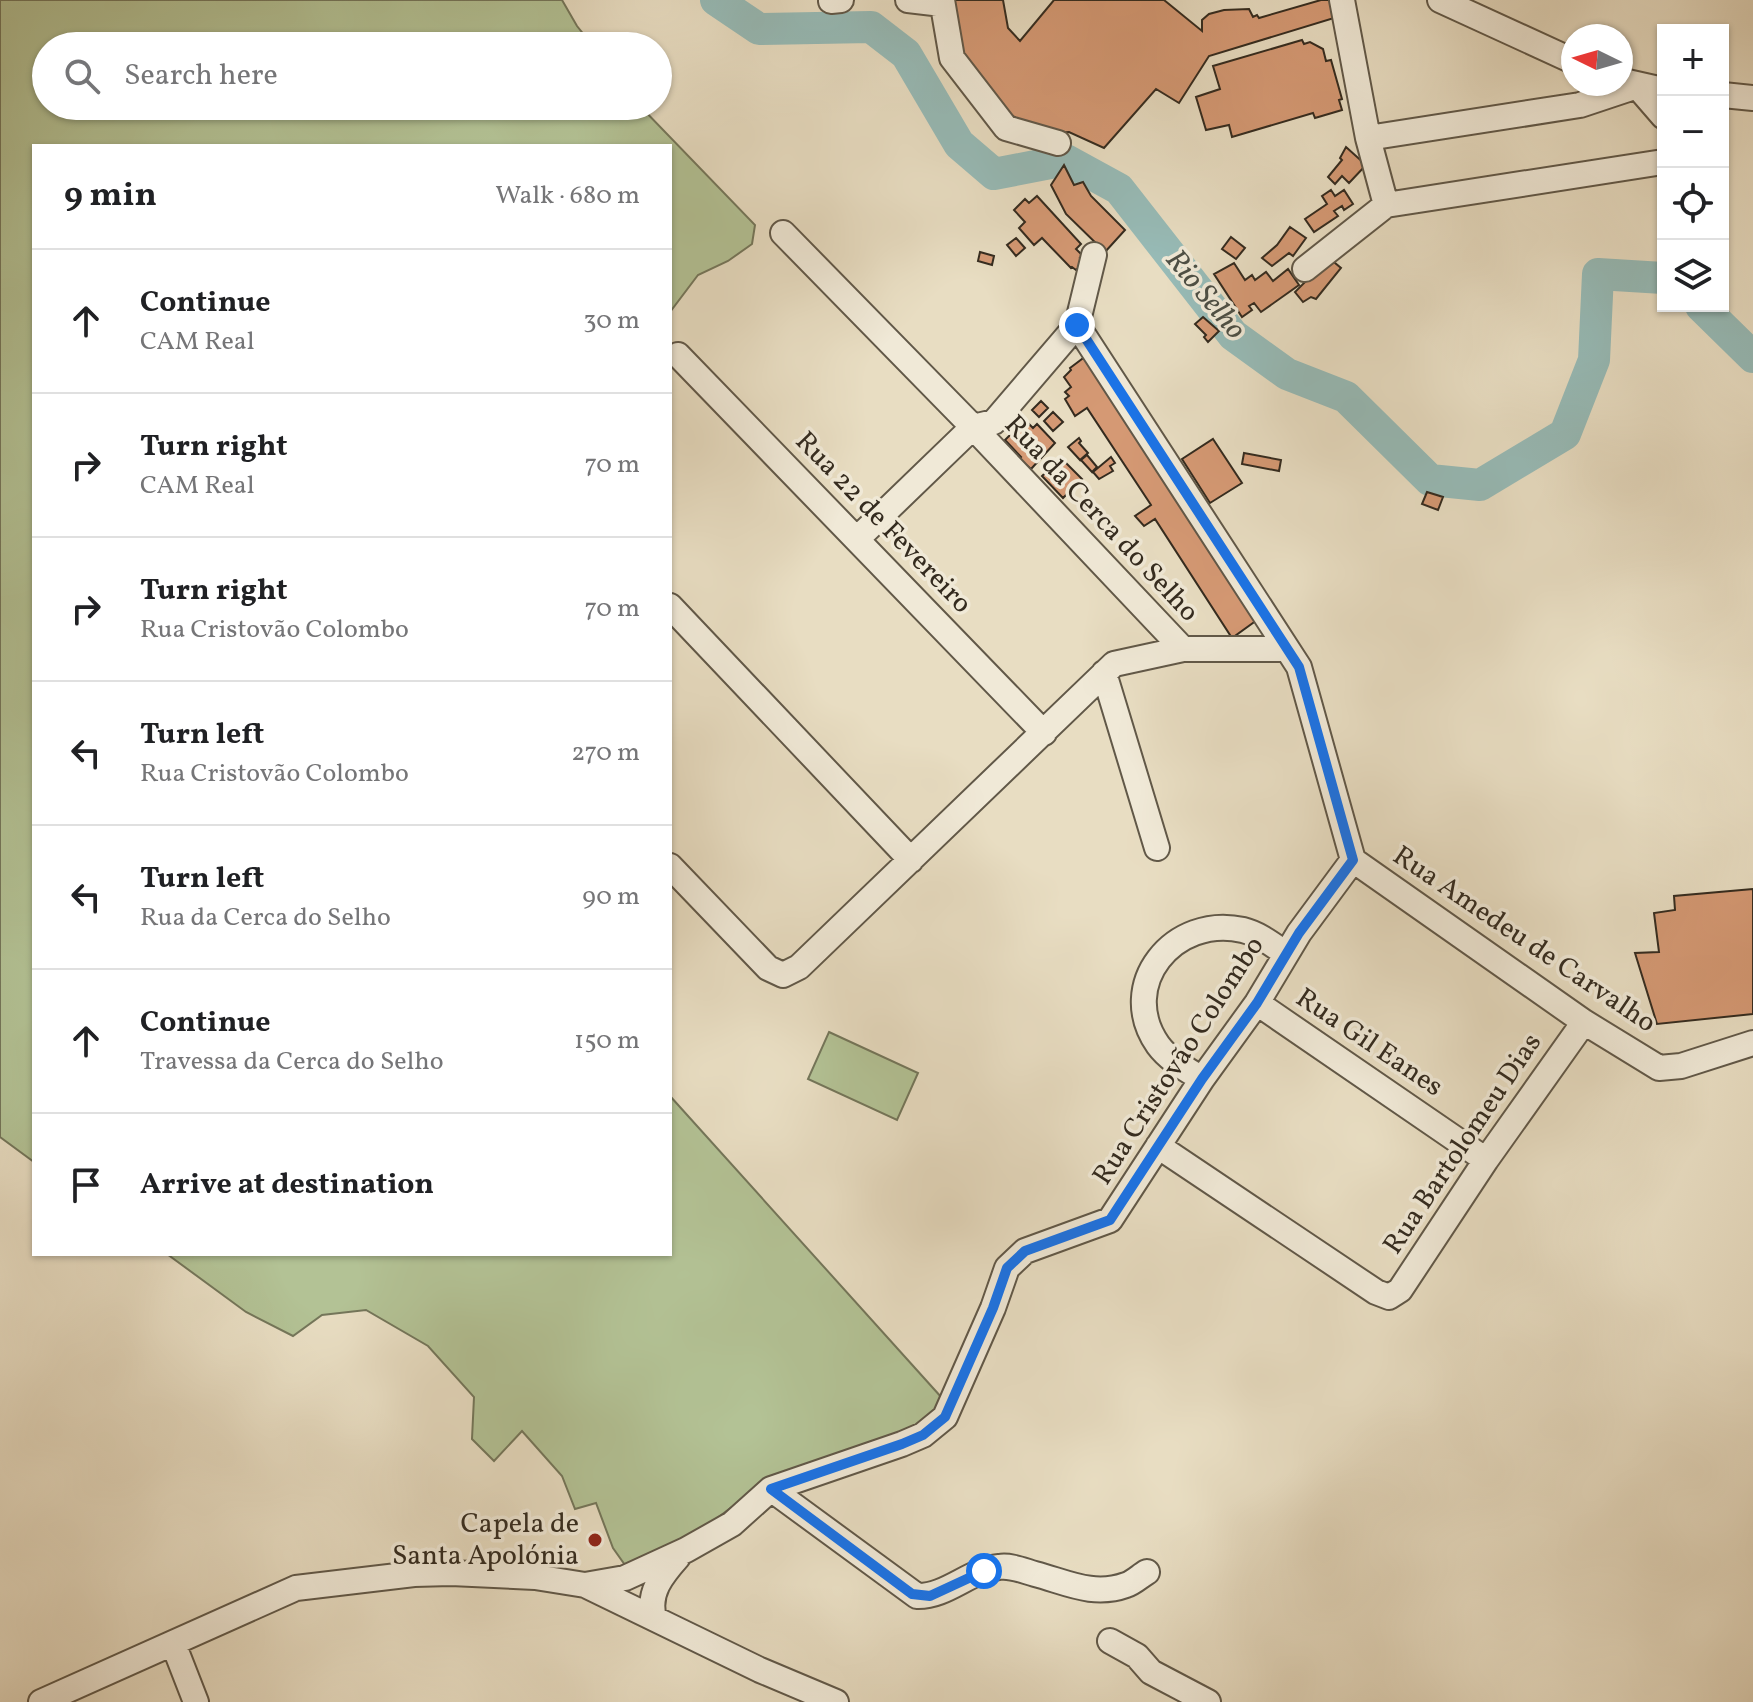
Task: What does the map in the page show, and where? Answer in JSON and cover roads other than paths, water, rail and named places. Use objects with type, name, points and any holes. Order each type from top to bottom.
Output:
[{"type":"street","points":[[908,0],[942,2],[952,58],[1006,128],[1058,143]]},
{"type":"street","points":[[1342,0],[1368,138],[1386,205]]},
{"type":"street","points":[[1440,0],[1561,55]]},
{"type":"street","points":[[1633,84],[1657,89]]},
{"type":"street","points":[[1633,87],[1657,110]]},
{"type":"street","points":[[1368,138],[1580,105],[1600,96]]},
{"type":"street","points":[[1729,96],[1753,98]]},
{"type":"street","points":[[1305,269],[1386,205],[1657,163]]},
{"type":"street","name":"Rua da Cerca do Selho","points":[[783,233],[973,427],[1183,649],[1285,649]]},
{"type":"street","points":[[857,539],[973,427],[994,422],[1077,325],[1094,255]]},
{"type":"street","points":[[1077,325],[1299,667],[1353,860]]},
{"type":"street","name":"Rua 22 de Fevereiro","points":[[678,355],[1044,733]]},
{"type":"street","points":[[672,608],[911,860]]},
{"type":"street","points":[[672,868],[768,968],[783,975],[799,967],[1114,664],[1183,649]]},
{"type":"street","points":[[1104,673],[1157,848]]},
{"type":"street","name":"Rua Cristovão Colombo","points":[[585,1585],[625,1578],[680,1553],[732,1524],[771,1489],[902,1444],[923,1435],[945,1417],[993,1308],[1007,1268],[1025,1251],[1110,1220],[1202,1079],[1257,1003],[1299,933],[1353,860]]},
{"type":"street","name":"Rua Amedeu de Carvalho","points":[[1353,860],[1584,1022],[1659,1068],[1681,1066],[1753,1043]]},
{"type":"street","points":[[1202,1079],[1171,1059],[1151,1033],[1145,1002],[1147,984],[1159,957],[1171,944],[1184,937],[1213,929],[1240,929],[1286,954]]},
{"type":"street","name":"Rua Gil Eanes","points":[[1257,1003],[1486,1160]]},
{"type":"street","name":"Rua Bartolomeu Dias","points":[[1158,1146],[1376,1292],[1389,1297],[1400,1290],[1486,1160],[1584,1022]]},
{"type":"street","points":[[771,1489],[917,1596],[930,1596],[995,1567],[1021,1569],[1078,1589],[1093,1590],[1128,1585],[1147,1572]]},
{"type":"street","name":"Rua Cristovão Colombo","points":[[624,1604],[628,1592],[641,1580],[680,1553]]},
{"type":"street","name":"Rua Cristovão Colombo","points":[[654,1618],[651,1607],[654,1592],[680,1553]]},
{"type":"street","points":[[41,1702],[296,1588],[414,1574],[451,1573],[535,1577],[585,1585],[760,1670],[836,1702]]},
{"type":"street","points":[[1110,1641],[1137,1656],[1151,1672],[1208,1702]]},
{"type":"street","points":[[173,1643],[196,1702]]},
{"type":"waterway","name":"Rio Selho","points":[[716,0],[759,29],[871,27],[906,54],[959,144],[994,174],[1066,160],[1119,189],[1233,335],[1287,374],[1346,397],[1430,480],[1480,485],[1565,434],[1594,360],[1598,274],[1657,278]]},
{"type":"waterway","name":"Rio Selho","points":[[1707,312],[1753,357]]},
{"type":"place","name":"Capela de Santa Apolónia","points":[[595,1540]]}]
